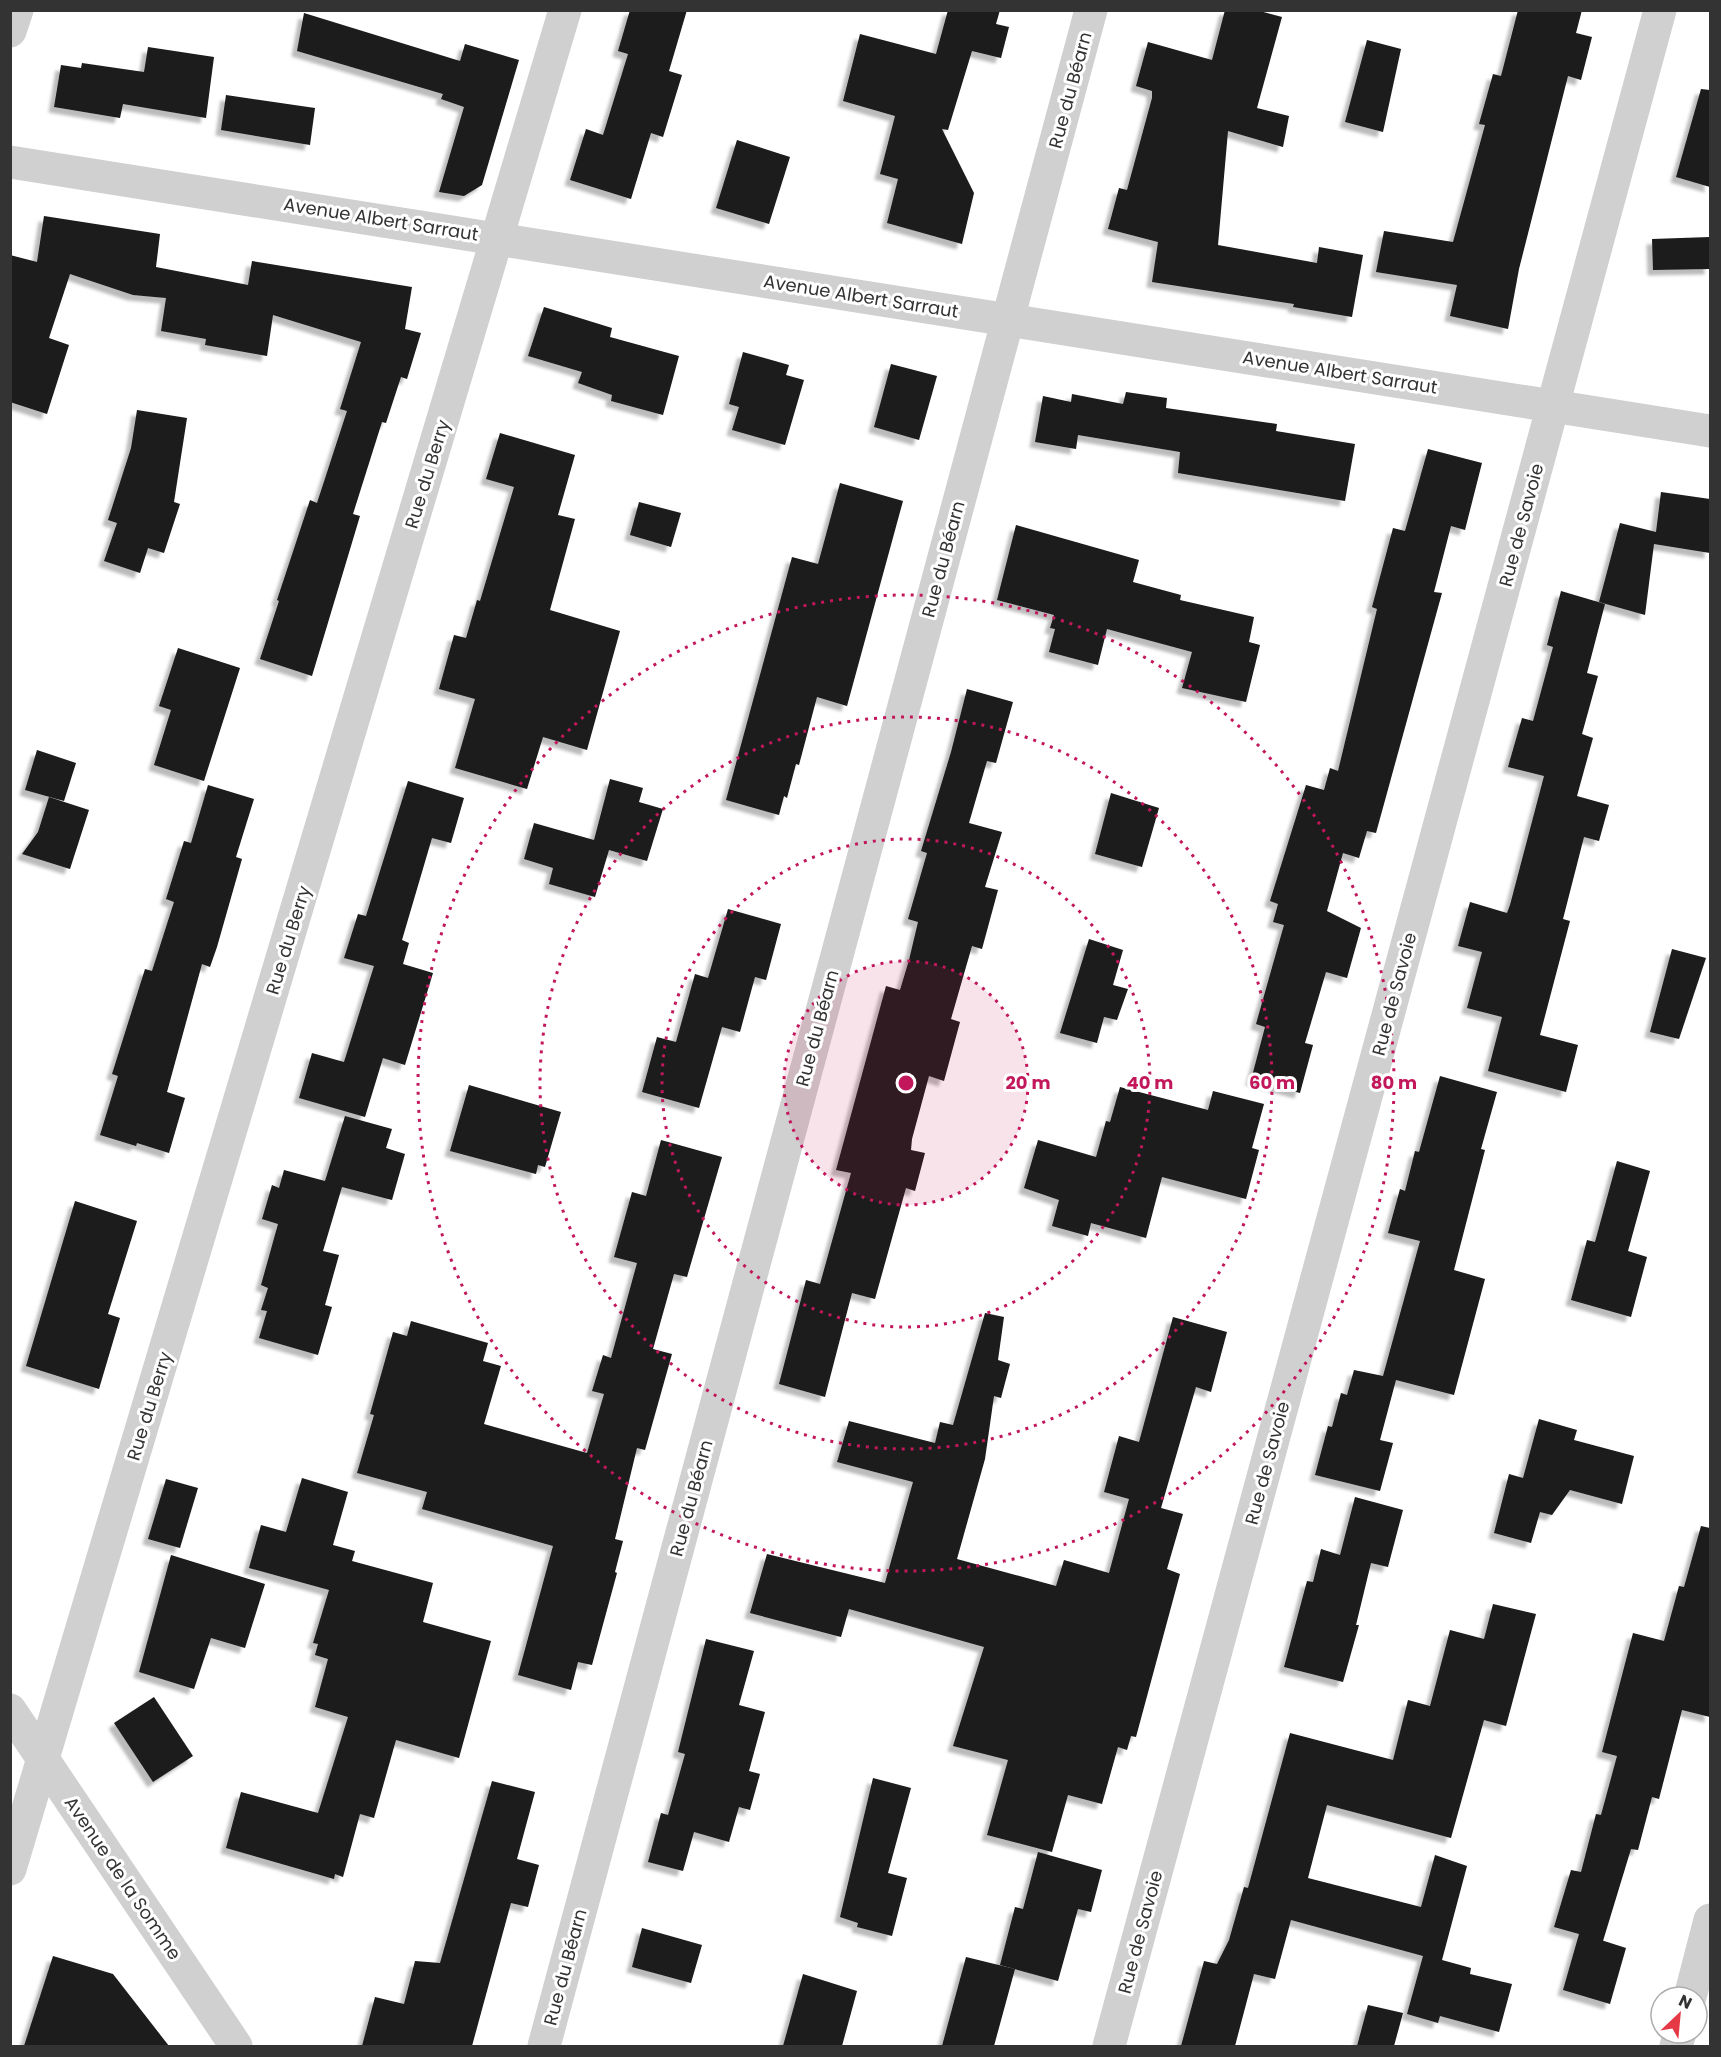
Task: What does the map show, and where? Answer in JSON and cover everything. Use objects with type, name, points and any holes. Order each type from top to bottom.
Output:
[{"type":"street","points":[[10,32],[17,10]]},
{"type":"street","name":"Rue du Berry","points":[[10,1869],[565,10]]},
{"type":"street","name":"Rue du Béarn","points":[[544,2046],[1091,10]]},
{"type":"street","name":"Rue de Savoie","points":[[1109,2046],[1660,10]]},
{"type":"street","name":"Avenue Albert Sarraut","points":[[10,162],[1710,430]]},
{"type":"street","name":"Avenue de la Somme","points":[[10,1710],[236,2046]]},
{"type":"street","points":[[1693,1985],[1710,1920]]},
{"type":"building","points":[[630,10],[687,10],[669,71],[682,75],[663,137],[651,133],[631,199],[570,180],[586,129],[603,135],[628,54],[618,51]]},
{"type":"building","points":[[948,10],[1000,10],[996,24],[1009,27],[1001,58],[972,51],[948,130],[942,129],[974,193],[962,244],[887,223],[898,179],[880,174],[895,116],[843,101],[860,34],[936,54]]},
{"type":"building","points":[[1225,10],[1256,10],[1282,17],[1257,108],[1289,116],[1283,147],[1228,131],[1218,245],[1317,263],[1319,247],[1363,255],[1352,317],[1293,307],[1294,304],[1152,282],[1158,242],[1108,229],[1119,188],[1127,190],[1152,98],[1152,91],[1136,86],[1148,42],[1212,60]]},
{"type":"building","points":[[1518,10],[1582,10],[1576,33],[1592,37],[1581,80],[1568,76],[1519,269],[1508,329],[1450,316],[1457,285],[1376,272],[1384,231],[1453,242],[1485,125],[1479,124],[1493,74],[1501,76]]},
{"type":"building","points":[[304,13],[460,61],[465,44],[519,60],[482,185],[464,196],[439,192],[464,107],[441,99],[443,94],[297,51]]},
{"type":"building","points":[[1367,40],[1401,49],[1383,132],[1345,122]]},
{"type":"building","points":[[148,47],[214,57],[206,118],[123,104],[120,118],[54,107],[61,65],[81,68],[82,63],[144,72]]},
{"type":"building","points":[[1701,89],[1710,90],[1710,187],[1676,177]]},
{"type":"building","points":[[226,95],[315,108],[310,145],[221,130]]},
{"type":"building","points":[[737,140],[790,157],[769,224],[716,208]]},
{"type":"building","points":[[44,216],[160,234],[156,267],[248,285],[252,261],[412,287],[405,329],[421,333],[407,379],[401,377],[386,423],[382,422],[353,514],[360,516],[312,676],[260,659],[310,500],[317,503],[347,411],[340,409],[361,342],[273,315],[267,356],[205,345],[206,339],[161,331],[166,298],[133,295],[70,274],[49,338],[69,345],[47,414],[10,402],[10,255],[37,262]]},
{"type":"building","points":[[1710,237],[1710,269],[1653,270],[1652,239]]},
{"type":"building","points":[[544,307],[612,328],[610,337],[679,356],[663,415],[611,401],[612,395],[578,383],[582,372],[528,356]]},
{"type":"building","points":[[743,352],[789,365],[786,375],[804,380],[785,445],[732,430],[739,407],[729,404]]},
{"type":"building","points":[[891,364],[937,376],[919,440],[874,427]]},
{"type":"building","points":[[1126,392],[1167,398],[1166,408],[1277,424],[1276,431],[1355,444],[1345,501],[1178,473],[1180,452],[1078,435],[1076,449],[1035,442],[1043,396],[1071,402],[1072,394],[1123,404]]},
{"type":"building","points":[[137,410],[187,418],[174,502],[180,504],[164,553],[148,548],[140,573],[104,561],[117,523],[108,520],[131,448]]},
{"type":"building","points":[[500,433],[575,455],[558,515],[575,519],[550,610],[620,631],[587,750],[543,737],[527,789],[455,768],[475,699],[439,689],[454,635],[466,638],[477,600],[480,601],[514,487],[486,479]]},
{"type":"building","points":[[1428,449],[1482,463],[1465,530],[1451,526],[1434,592],[1442,593],[1376,833],[1367,831],[1359,858],[1343,853],[1327,911],[1361,928],[1347,978],[1326,972],[1305,1043],[1313,1045],[1300,1093],[1251,1080],[1265,1027],[1256,1024],[1284,925],[1273,922],[1278,904],[1270,901],[1306,785],[1324,790],[1330,768],[1338,771],[1377,609],[1372,607],[1393,528],[1405,531]]},
{"type":"building","points":[[840,483],[903,501],[847,706],[817,697],[799,765],[796,764],[787,798],[784,796],[779,815],[726,800],[792,557],[818,564]]},
{"type":"building","points":[[1661,492],[1710,499],[1710,553],[1654,544],[1645,615],[1599,602],[1620,523],[1656,532]]},
{"type":"building","points":[[639,502],[681,513],[671,547],[630,535]]},
{"type":"building","points":[[1016,525],[1139,560],[1133,582],[1181,595],[1180,600],[1254,617],[1249,642],[1260,645],[1246,702],[1182,688],[1192,652],[1107,629],[1098,665],[1049,652],[1055,629],[1050,628],[1054,615],[997,600]]},
{"type":"building","points":[[1561,591],[1605,604],[1587,673],[1598,676],[1582,734],[1593,738],[1577,796],[1609,805],[1599,841],[1584,837],[1563,919],[1570,921],[1540,1035],[1578,1045],[1566,1092],[1488,1071],[1502,1017],[1467,1008],[1482,952],[1458,946],[1470,902],[1507,913],[1510,905],[1544,776],[1508,767],[1522,718],[1533,721],[1553,647],[1547,645]]},
{"type":"building","points":[[178,648],[240,668],[204,781],[154,765],[171,710],[159,706]]},
{"type":"building","points":[[967,689],[1013,702],[996,763],[987,761],[969,823],[1002,832],[985,887],[998,890],[982,949],[972,946],[951,1019],[960,1022],[944,1081],[929,1076],[912,1139],[911,1150],[925,1153],[915,1191],[906,1188],[875,1299],[852,1293],[825,1397],[779,1384],[806,1280],[820,1284],[851,1173],[836,1170],[886,986],[900,990],[909,960],[918,922],[908,919],[927,853],[921,851],[951,752]]},
{"type":"building","points":[[37,750],[76,763],[64,801],[25,790]]},
{"type":"building","points":[[610,779],[643,788],[639,802],[663,809],[647,861],[609,850],[595,897],[549,884],[553,868],[524,859],[534,823],[594,840]]},
{"type":"building","points":[[408,781],[464,798],[451,843],[432,838],[402,940],[409,943],[403,964],[433,973],[405,1065],[383,1058],[365,1117],[299,1098],[312,1053],[344,1062],[374,966],[344,958],[358,914],[366,916]]},
{"type":"building","points":[[208,785],[254,799],[236,857],[242,859],[217,947],[210,967],[202,964],[167,1092],[185,1098],[169,1153],[100,1135],[118,1076],[112,1074],[145,969],[152,971],[174,902],[166,899],[184,841],[191,843]]},
{"type":"building","points":[[1111,793],[1159,808],[1142,867],[1095,854]]},
{"type":"building","points":[[49,797],[89,810],[70,869],[22,854],[38,832]]},
{"type":"building","points":[[728,909],[781,924],[766,980],[755,977],[740,1032],[722,1027],[699,1108],[642,1092],[657,1037],[676,1042],[695,974],[708,978]]},
{"type":"building","points":[[1089,939],[1123,950],[1113,985],[1128,989],[1117,1020],[1104,1017],[1097,1043],[1060,1033]]},
{"type":"building","points":[[1672,949],[1706,958],[1679,1039],[1650,1032]]},
{"type":"building","points":[[1440,1076],[1497,1092],[1481,1149],[1485,1150],[1454,1270],[1485,1279],[1454,1395],[1396,1380],[1380,1440],[1393,1443],[1380,1491],[1315,1475],[1328,1426],[1332,1427],[1341,1393],[1347,1395],[1354,1370],[1383,1376],[1420,1241],[1388,1233],[1400,1189],[1405,1191],[1415,1151],[1419,1152]]},
{"type":"building","points":[[469,1085],[561,1112],[545,1167],[538,1165],[536,1174],[450,1151]]},
{"type":"building","points":[[1120,1087],[1208,1110],[1213,1091],[1264,1104],[1252,1148],[1259,1150],[1246,1199],[1162,1177],[1146,1238],[1091,1223],[1088,1236],[1052,1226],[1059,1200],[1024,1188],[1038,1140],[1096,1157],[1106,1121],[1110,1122]]},
{"type":"building","points":[[345,1116],[392,1129],[386,1148],[405,1154],[392,1200],[342,1187],[323,1251],[339,1255],[325,1305],[332,1307],[318,1355],[259,1338],[267,1311],[261,1310],[268,1288],[261,1285],[278,1224],[262,1219],[272,1185],[279,1188],[284,1170],[325,1181]]},
{"type":"building","points":[[661,1140],[722,1157],[687,1277],[674,1274],[653,1349],[672,1354],[645,1450],[637,1448],[615,1539],[623,1541],[615,1572],[617,1573],[592,1665],[578,1662],[571,1690],[518,1675],[553,1546],[422,1509],[427,1492],[357,1473],[374,1415],[370,1414],[393,1332],[407,1336],[411,1321],[488,1343],[483,1361],[501,1366],[484,1424],[587,1453],[604,1394],[592,1391],[603,1355],[611,1358],[637,1263],[614,1257],[632,1192],[646,1196]]},
{"type":"building","points":[[1617,1161],[1650,1171],[1628,1251],[1647,1257],[1631,1317],[1571,1300],[1587,1240],[1595,1242]]},
{"type":"building","points":[[75,1201],[137,1221],[108,1314],[120,1318],[99,1389],[26,1366]]},
{"type":"building","points":[[985,1313],[1004,1317],[998,1360],[1010,1364],[1001,1398],[994,1396],[985,1459],[957,1559],[1056,1586],[1064,1560],[1109,1573],[1129,1499],[1104,1492],[1119,1436],[1139,1442],[1173,1317],[1227,1332],[1211,1392],[1196,1387],[1161,1508],[1183,1514],[1167,1569],[1180,1574],[1136,1737],[1131,1736],[1127,1750],[1118,1747],[1102,1804],[1068,1795],[1052,1852],[987,1835],[1008,1760],[953,1746],[984,1647],[849,1609],[841,1637],[750,1613],[767,1554],[885,1583],[913,1482],[837,1462],[849,1421],[935,1443],[940,1422],[953,1425]]},
{"type":"building","points":[[1539,1419],[1577,1430],[1574,1440],[1634,1456],[1622,1504],[1570,1490],[1552,1515],[1540,1512],[1531,1543],[1494,1533],[1509,1474],[1523,1478]]},
{"type":"building","points":[[302,1478],[348,1492],[333,1545],[355,1551],[352,1561],[433,1583],[423,1622],[491,1641],[459,1758],[396,1740],[374,1818],[360,1814],[343,1877],[335,1874],[334,1879],[226,1848],[241,1792],[318,1813],[348,1717],[315,1707],[328,1659],[315,1655],[318,1644],[313,1643],[329,1590],[249,1568],[261,1525],[286,1532]]},
{"type":"building","points":[[166,1479],[198,1488],[180,1548],[148,1539]]},
{"type":"building","points":[[1355,1497],[1403,1510],[1388,1567],[1371,1563],[1356,1625],[1359,1625],[1343,1682],[1284,1667],[1307,1581],[1313,1582],[1321,1549],[1340,1555]]},
{"type":"building","points":[[1701,1526],[1710,1528],[1710,1717],[1682,1710],[1659,1799],[1652,1797],[1638,1850],[1631,1849],[1603,1941],[1626,1948],[1610,2004],[1563,1990],[1579,1934],[1554,1927],[1571,1870],[1581,1872],[1596,1814],[1601,1815],[1617,1756],[1602,1752],[1633,1633],[1664,1641],[1679,1586],[1684,1587]]},
{"type":"building","points":[[171,1555],[265,1584],[245,1648],[211,1638],[194,1689],[139,1672]]},
{"type":"building","points":[[1493,1604],[1536,1614],[1506,1726],[1484,1720],[1451,1838],[1327,1805],[1308,1878],[1421,1907],[1435,1855],[1467,1866],[1442,1960],[1471,1968],[1470,1974],[1512,1984],[1499,2032],[1440,2016],[1438,2023],[1407,2014],[1423,1956],[1291,1920],[1275,1979],[1254,1974],[1235,2046],[1181,2046],[1204,1961],[1217,1964],[1229,1940],[1244,1887],[1248,1888],[1290,1733],[1393,1760],[1408,1700],[1430,1706],[1450,1630],[1484,1639]]},
{"type":"building","points":[[706,1639],[754,1651],[739,1705],[765,1712],[749,1771],[760,1774],[750,1810],[739,1807],[729,1842],[694,1832],[683,1871],[648,1862],[661,1813],[668,1815],[685,1754],[678,1752]]},
{"type":"building","points":[[154,1697],[193,1756],[153,1782],[114,1723]]},
{"type":"building","points":[[873,1778],[911,1788],[888,1873],[907,1878],[892,1936],[857,1927],[858,1923],[840,1917]]},
{"type":"building","points":[[492,1781],[535,1792],[517,1859],[539,1865],[528,1907],[511,1903],[472,2046],[362,2046],[375,1997],[404,2004],[415,1961],[440,1963]]},
{"type":"building","points":[[1038,1852],[1102,1870],[1091,1912],[1078,1909],[1058,1981],[1000,1965],[1015,1907],[1023,1909]]},
{"type":"building","points":[[642,1928],[702,1945],[691,1983],[632,1967]]},
{"type":"building","points":[[53,1956],[113,1974],[169,2046],[24,2046]]},
{"type":"building","points":[[966,1957],[1015,1969],[994,2046],[942,2046]]},
{"type":"building","points":[[803,1974],[857,1991],[842,2046],[783,2046]]},
{"type":"building","points":[[1368,2005],[1403,2013],[1394,2046],[1357,2046]]}]
